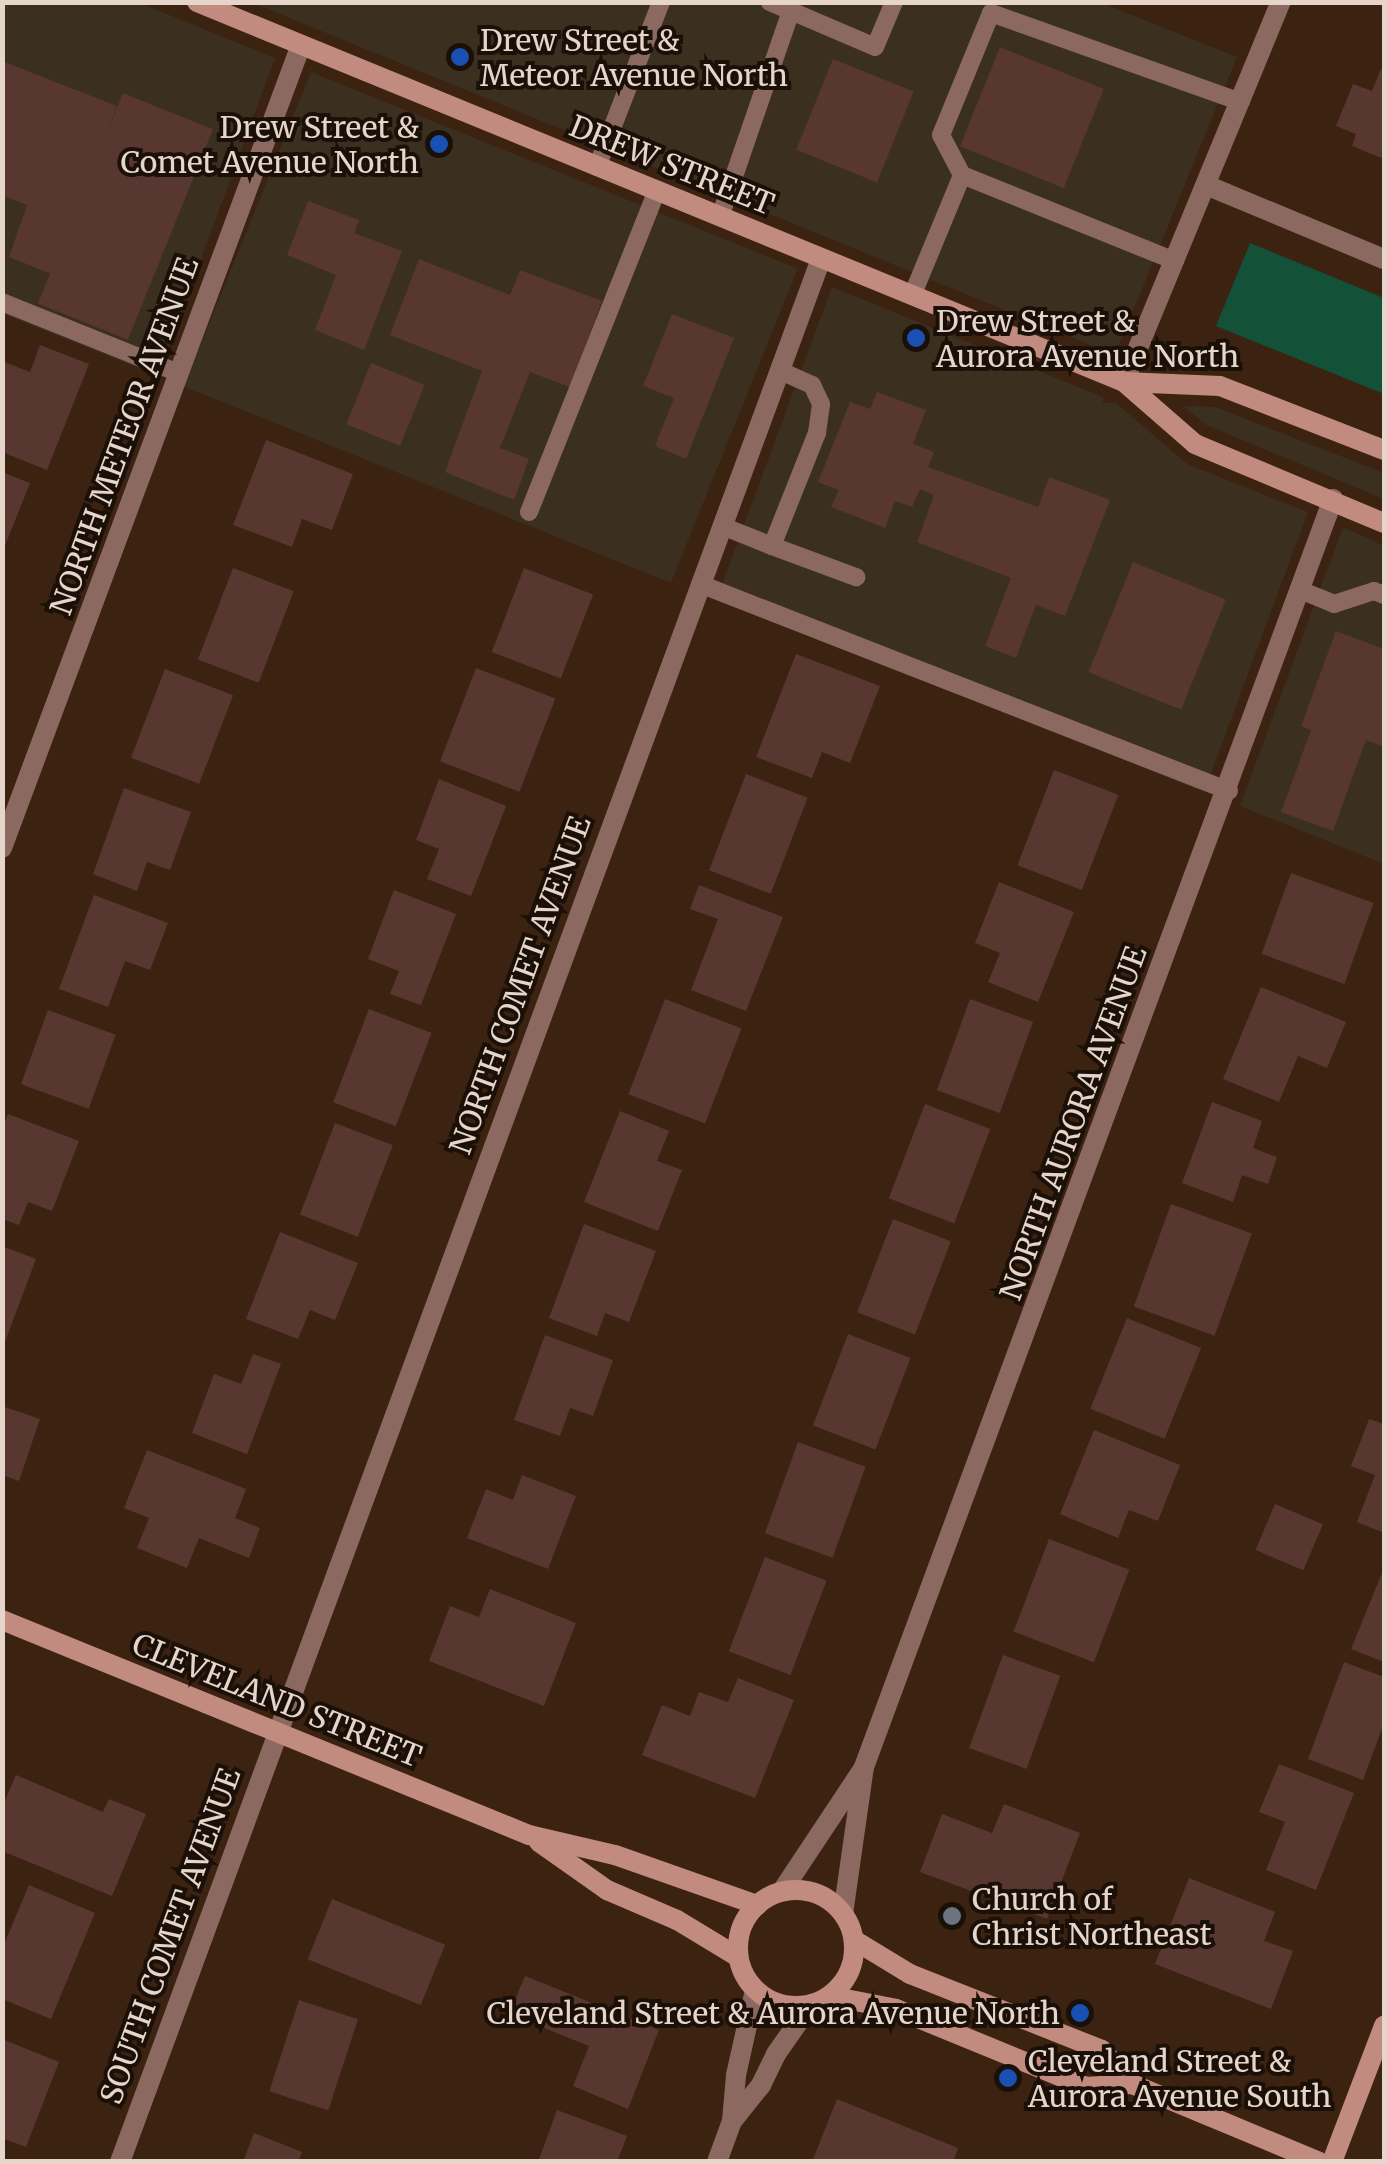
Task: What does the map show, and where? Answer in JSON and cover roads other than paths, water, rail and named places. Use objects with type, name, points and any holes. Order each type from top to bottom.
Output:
[{"type":"street","name":"DREW STREET","points":[[197,2],[1124,382],[1195,444],[1384,523]]},
{"type":"street","points":[[1124,382],[1281,2]]},
{"type":"street","name":"NORTH METEOR AVENUE","points":[[2,848],[301,45]]},
{"type":"street","points":[[1206,185],[1384,259]]},
{"type":"street","name":"NORTH COMET AVENUE","points":[[277,1732],[822,259]]},
{"type":"street","name":"DREW STREET","points":[[1124,382],[1220,386],[1384,450]]},
{"type":"street","name":"NORTH AURORA AVENUE","points":[[843,1914],[864,1767],[1229,791],[1333,500]]},
{"type":"street","name":"CLEVELAND STREET","points":[[2,1620],[529,1835],[615,1855],[756,1905]]},
{"type":"street","name":"SOUTH COMET AVENUE","points":[[120,2162],[277,1732]]},
{"type":"street","name":"NORTH AURORA AVENUE","points":[[782,1891],[864,1767]]},
{"type":"street","name":"CLEVELAND STREET","points":[[529,1835],[607,1890],[678,1920],[738,1957]]},
{"type":"street","points":[[732,2121],[761,2085],[776,2054],[820,2000],[850,1971],[854,1940],[843,1914],[818,1894],[782,1891],[756,1905],[744,1921],[738,1957],[756,1990],[772,2001],[820,2000],[896,2009],[1086,2087],[1132,2084]]},
{"type":"street","points":[[854,1940],[910,1974],[1102,2050],[1132,2084],[1319,2162]]},
{"type":"street","points":[[717,2162],[732,2121],[736,2075],[756,1990]]},
{"type":"street","points":[[1332,2162],[1384,2026]]},
{"type":"lane","points":[[597,167],[661,2]]},
{"type":"lane","points":[[770,2],[875,47],[894,2]]},
{"type":"lane","points":[[720,218],[791,11]]},
{"type":"lane","points":[[1175,261],[962,175],[940,134],[991,13],[1240,102]]},
{"type":"lane","points":[[912,296],[962,175]]},
{"type":"lane","points":[[528,512],[657,192]]},
{"type":"lane","points":[[2,302],[179,373]]},
{"type":"lane","points":[[772,546],[817,433],[820,404],[812,385],[780,370]]},
{"type":"lane","points":[[722,526],[856,577]]},
{"type":"lane","points":[[700,584],[1229,791]]},
{"type":"lane","points":[[1300,590],[1334,604],[1374,590],[1384,595]]},
{"type":"place","name":"Drew Street & Meteor Avenue North","points":[[460,57]]},
{"type":"place","name":"Drew Street & Comet Avenue North","points":[[439,144]]},
{"type":"place","name":"Drew Street & Aurora Avenue North","points":[[916,338]]},
{"type":"place","name":"Church of Christ Northeast","points":[[952,1916]]},
{"type":"place","name":"Cleveland Street & Aurora Avenue North","points":[[1080,2013]]},
{"type":"place","name":"Cleveland Street & Aurora Avenue South","points":[[1008,2078]]}]
